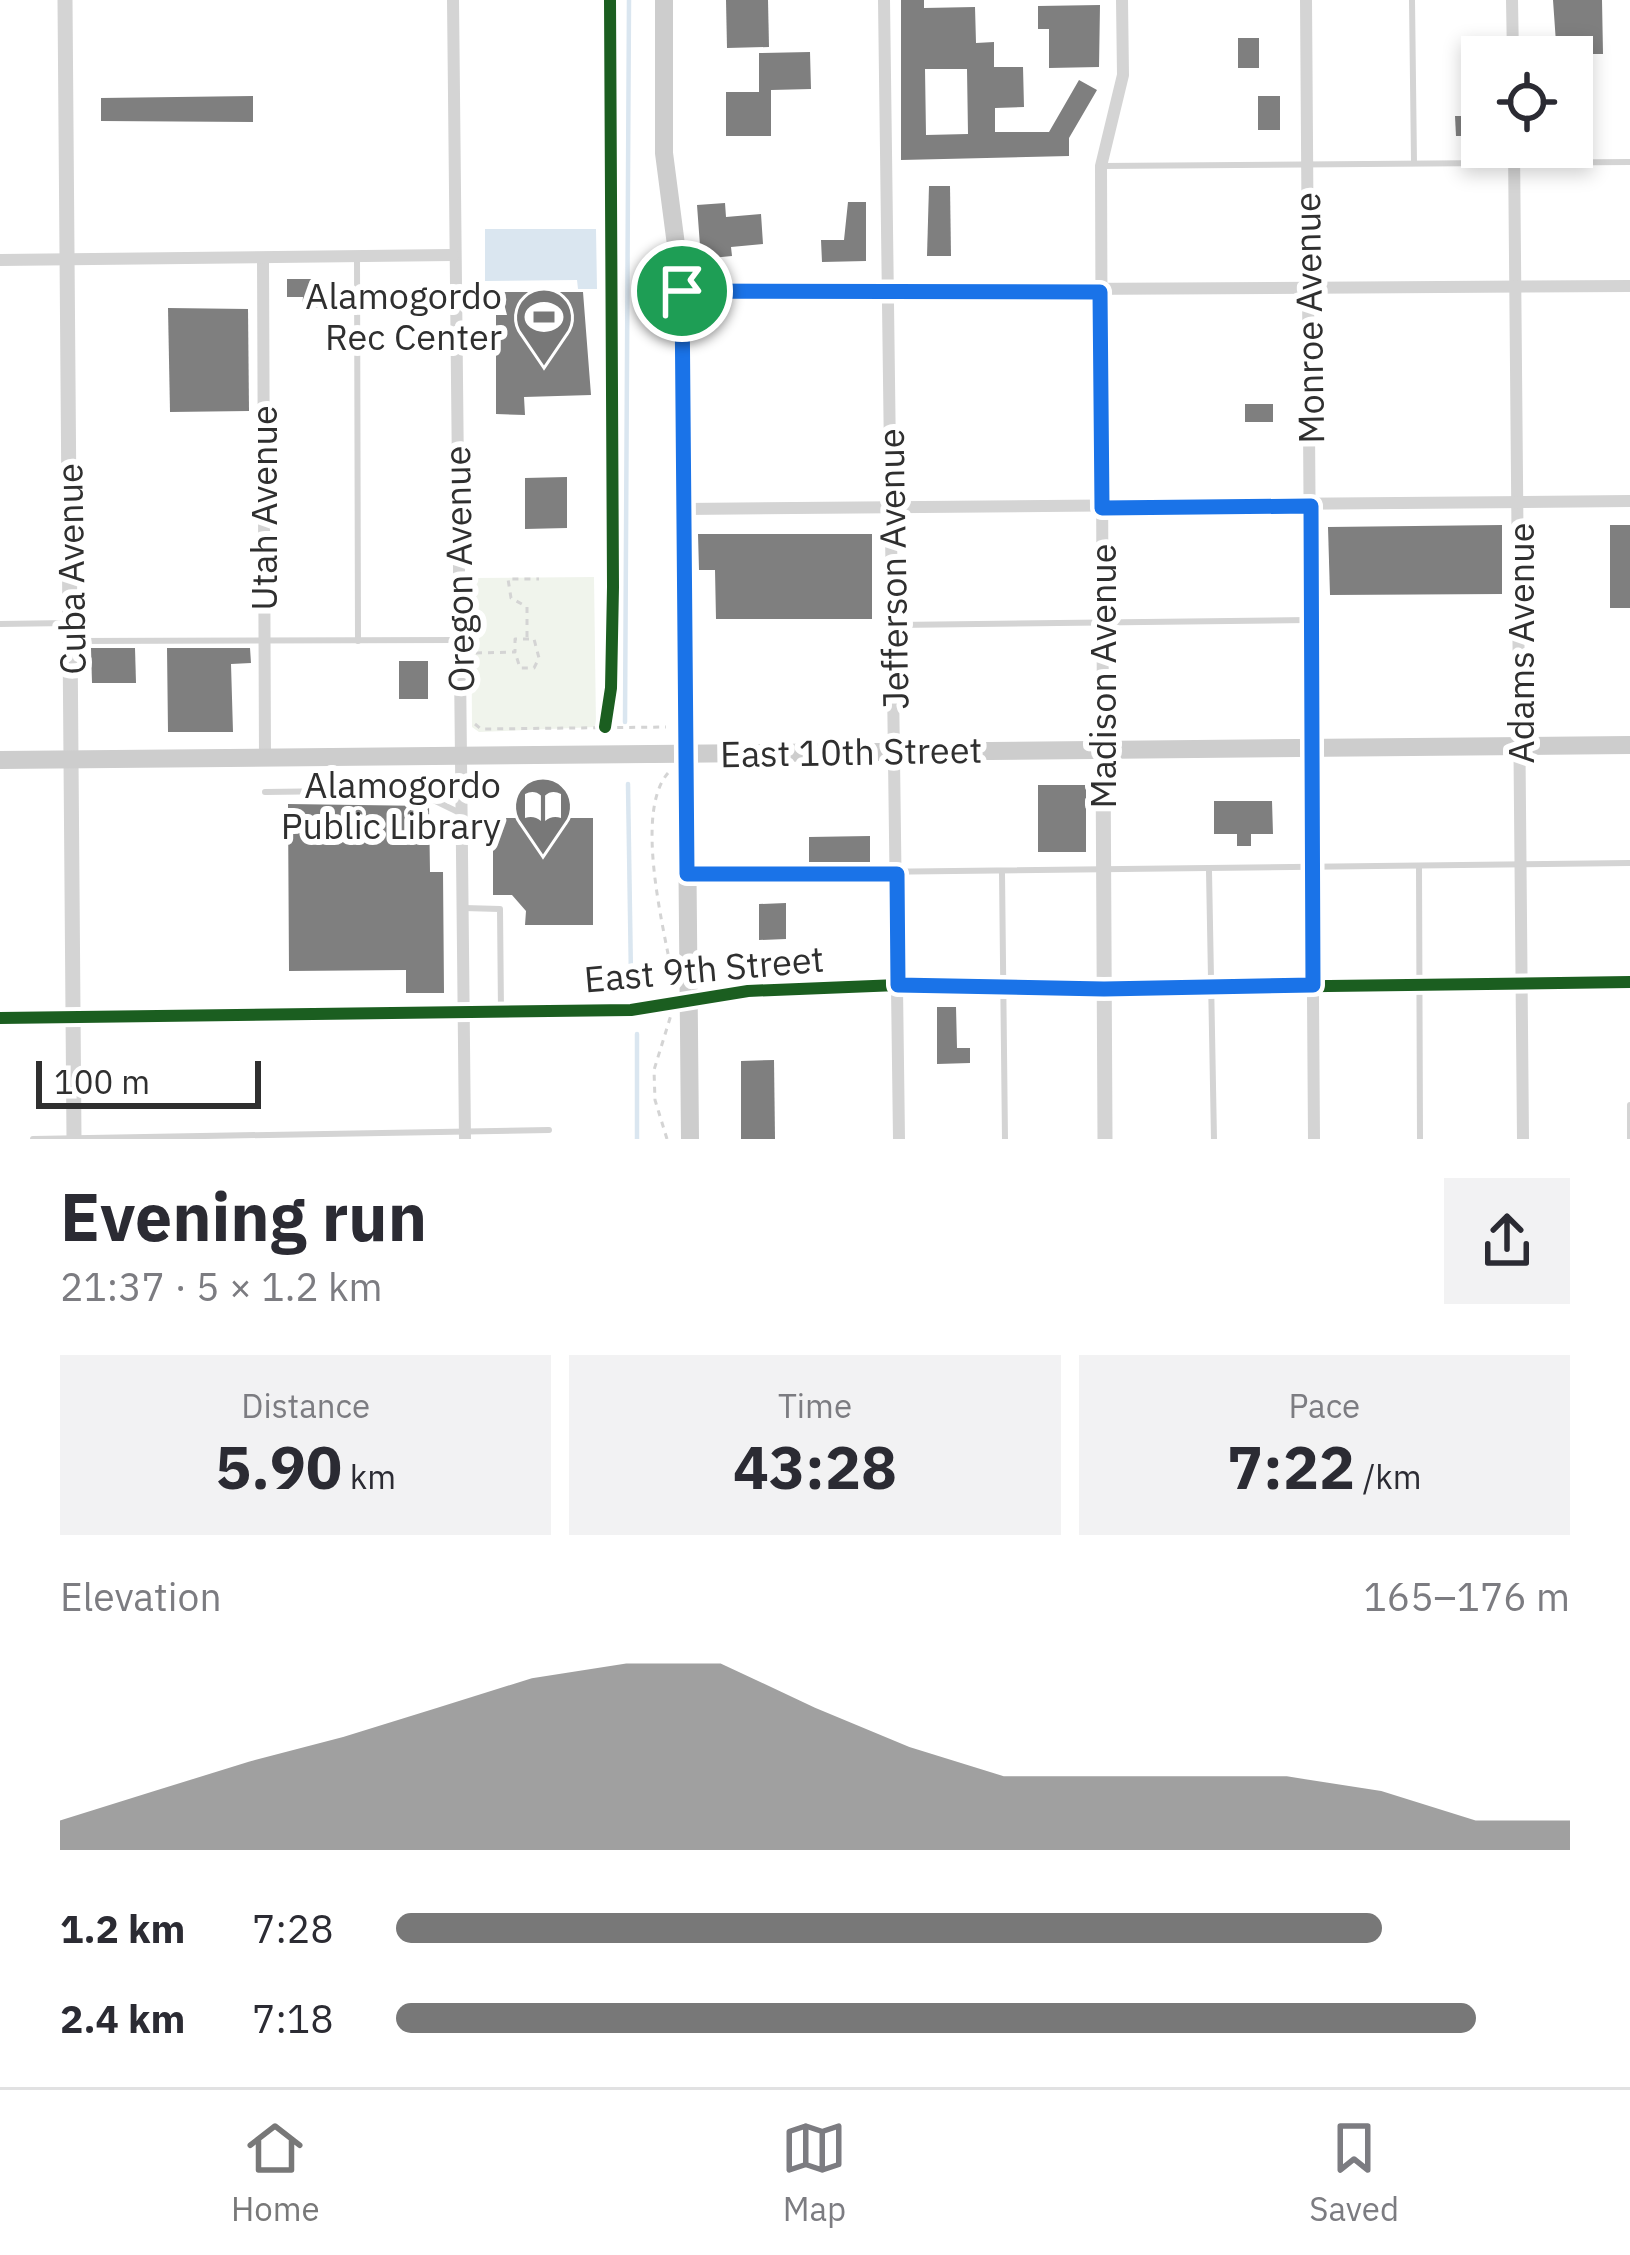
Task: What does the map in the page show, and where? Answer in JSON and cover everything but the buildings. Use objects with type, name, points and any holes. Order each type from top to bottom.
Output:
[{"type":"main road","points":[[664,0],[664,153],[682,291],[687,874],[680,1003],[690,1139]]},
{"type":"main road","name":"East 10th Street","points":[[0,760],[1630,745]]},
{"type":"street","name":"Cuba Avenue","points":[[65,0],[74,1139]]},
{"type":"street","name":"Oregon Avenue","points":[[453,0],[453,255],[467,637],[462,755],[465,1135]]},
{"type":"street","name":"Jefferson Avenue","points":[[884,0],[899,1139]]},
{"type":"street","name":"Madison Avenue","points":[[1106,1139],[1101,166],[1123,75],[1122,0]]},
{"type":"street","name":"Monroe Avenue","points":[[1306,0],[1314,1139]]},
{"type":"street","points":[[1512,0],[1513,36]]},
{"type":"street","name":"Adams Avenue","points":[[1514,168],[1521,503],[1523,1139]]},
{"type":"street","points":[[0,260],[453,255]]},
{"type":"street","name":"Utah Avenue","points":[[263,259],[265,758]]},
{"type":"street","points":[[682,291],[1630,286]]},
{"type":"street","points":[[684,509],[894,512],[1630,502]]},
{"type":"street","name":"East 9th Street","points":[[0,1018],[631,1010],[748,991],[898,985],[1104,989],[1630,982]]},
{"type":"lane","points":[[1412,0],[1414,162]]},
{"type":"lane","points":[[1101,166],[1461,158]]},
{"type":"lane","points":[[1593,159],[1630,162]]},
{"type":"lane","points":[[357,256],[358,641]]},
{"type":"lane","points":[[894,625],[1312,620]]},
{"type":"lane","points":[[0,624],[265,642],[467,637]]},
{"type":"lane","points":[[265,792],[413,790],[463,814]]},
{"type":"lane","points":[[687,874],[1630,863]]},
{"type":"lane","points":[[1419,868],[1420,1139]]},
{"type":"lane","points":[[1208,871],[1214,1139]]},
{"type":"lane","points":[[1002,873],[1005,1139]]},
{"type":"lane","points":[[464,908],[500,908],[501,1012]]},
{"type":"lane","points":[[1630,1105],[1630,1139]]},
{"type":"lane","points":[[33,1139],[548,1130]]},
{"type":"path","points":[[527,639],[527,607],[511,598],[508,579],[539,579]]},
{"type":"path","points":[[467,637],[474,653],[515,652]]},
{"type":"path","points":[[515,639],[538,646],[534,668],[520,668],[515,652],[515,639]]},
{"type":"path","points":[[475,724],[481,729],[666,727]]},
{"type":"path","points":[[668,773],[656,787],[654,845],[672,975]]},
{"type":"path","points":[[667,1139],[654,1070],[680,1003]]},
{"type":"shaded area","points":[[485,229],[596,229],[597,289],[578,289],[577,280],[485,281]]},
{"type":"shaded area","points":[[594,577],[596,727],[479,732],[472,727],[471,578]]},
{"type":"waterway","points":[[625,722],[629,0]]},
{"type":"waterway","points":[[628,784],[631,978]]},
{"type":"waterway","points":[[637,1034],[637,1139]]},
{"type":"cycle path","points":[[605,727],[611,688],[613,587],[610,0]]},
{"type":"cycle path","points":[[0,1018],[631,1010],[748,991],[898,985],[1104,989],[1630,982]]},
{"type":"place","name":"Alamogordo Rec Center","points":[[544,368]]},
{"type":"place","name":"Alamogordo Public Library","points":[[543,857]]},
{"type":"route","points":[[682,291],[1100,292],[1102,508],[1311,506],[1313,985],[1104,989],[898,985],[897,874],[687,874],[682,291]]}]
